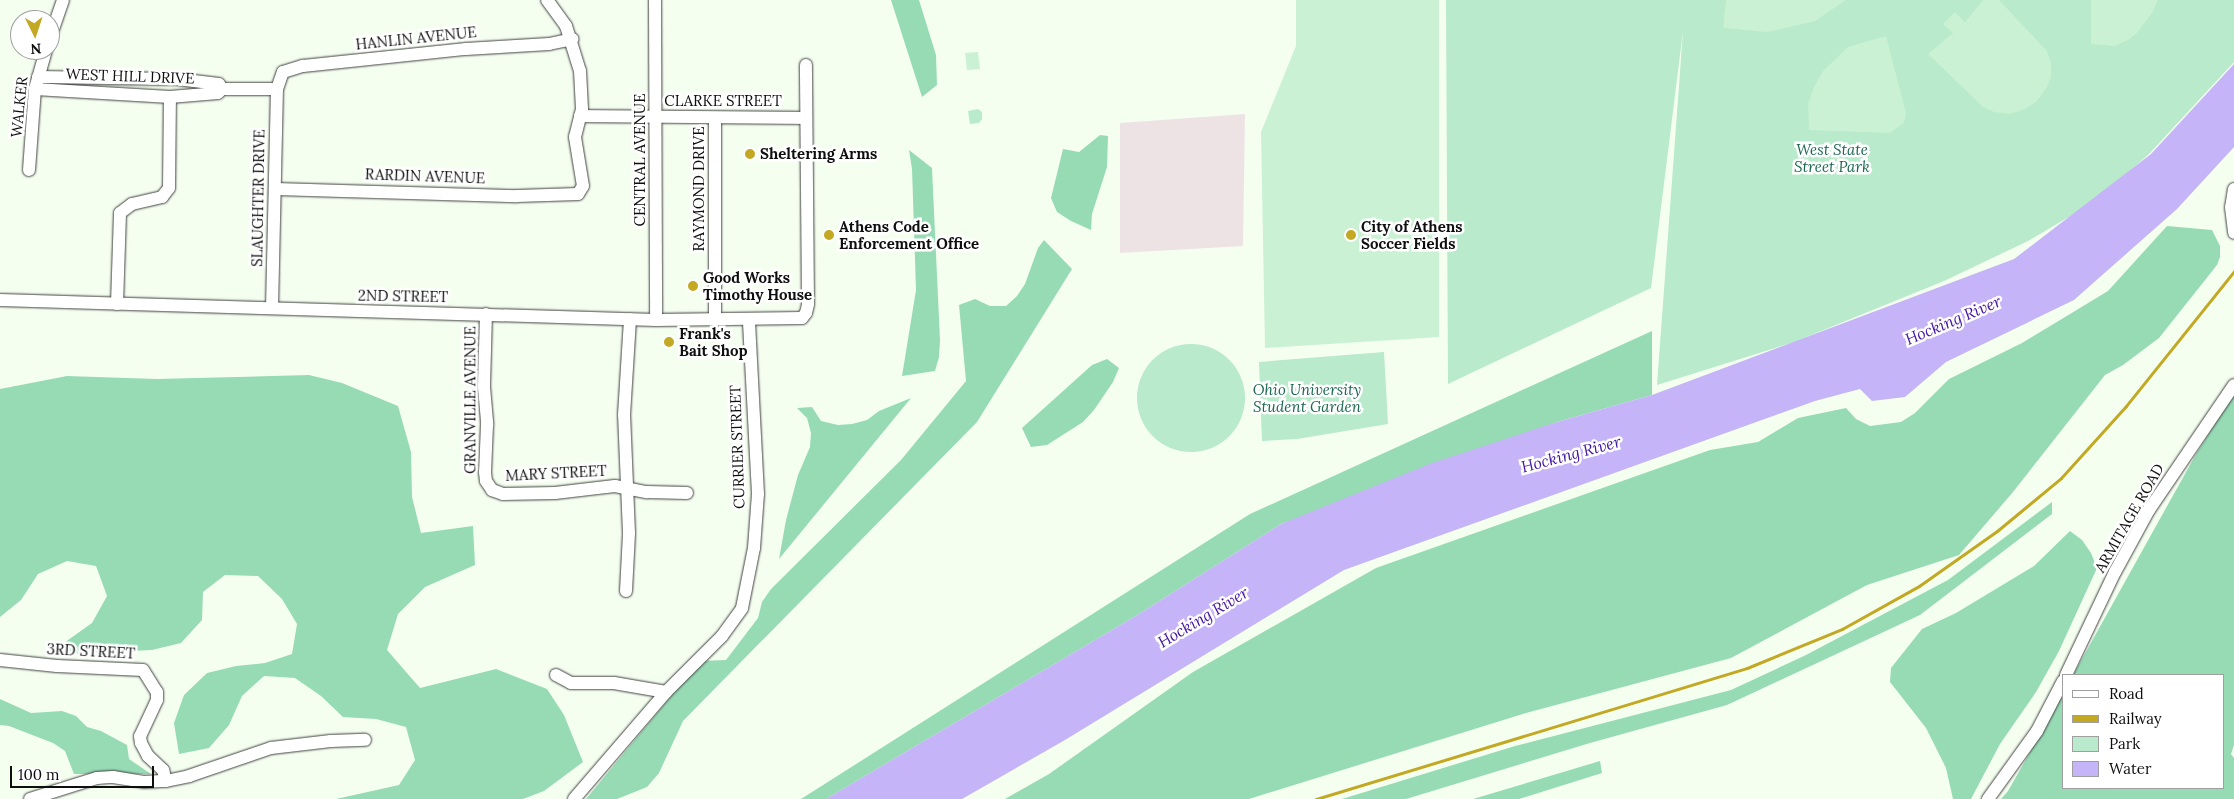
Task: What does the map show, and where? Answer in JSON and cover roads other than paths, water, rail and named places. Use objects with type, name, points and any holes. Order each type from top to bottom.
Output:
[{"type":"street","points":[[547,0],[562,19],[572,39],[580,71],[582,108],[580,116]]},
{"type":"street","name":"CENTRAL AVENUE","points":[[655,0],[656,320]]},
{"type":"street","name":"HANLIN AVENUE","points":[[277,89],[283,72],[292,68],[394,56],[549,44],[572,39]]},
{"type":"street","name":"WALKER","points":[[29,170],[37,83],[43,60]]},
{"type":"street","points":[[806,65],[806,118]]},
{"type":"street","name":"WEST HILL DRIVE","points":[[37,83],[196,80],[219,84],[222,88],[277,89]]},
{"type":"street","name":"WEST HILL DRIVE","points":[[37,83],[170,97],[218,93],[222,88]]},
{"type":"street","name":"SLAUGHTER DRIVE","points":[[272,308],[277,89]]},
{"type":"street","points":[[117,304],[120,213],[132,204],[162,197],[169,188],[170,97]]},
{"type":"street","name":"CLARKE STREET","points":[[580,116],[806,118]]},
{"type":"street","name":"RARDIN AVENUE","points":[[276,190],[573,196],[578,194],[583,188],[575,137],[580,116]]},
{"type":"street","name":"RAYMOND DRIVE","points":[[715,118],[715,320]]},
{"type":"street","name":"2ND STREET","points":[[0,300],[656,320],[789,320],[805,316],[808,304],[806,118]]},
{"type":"street","points":[[2234,189],[2231,207],[2234,233]]},
{"type":"street","name":"GRANVILLE AVENUE","points":[[486,314],[484,387],[487,425],[484,472],[489,486]]},
{"type":"street","points":[[626,591],[629,551],[624,415],[630,319]]},
{"type":"street","name":"CURRIER STREET","points":[[574,799],[666,692],[722,636],[739,615],[744,602],[754,548],[758,494],[749,320]]},
{"type":"street","name":"ARMITAGE ROAD","points":[[2066,674],[2115,572],[2141,523],[2234,385]]},
{"type":"street","name":"MARY STREET","points":[[489,486],[496,492],[503,494],[555,493],[602,486],[647,492],[687,493]]},
{"type":"street","name":"3RD STREET","points":[[0,660],[57,666],[143,670],[157,692],[157,700],[140,736],[141,743],[148,756],[163,770],[166,781]]},
{"type":"street","points":[[556,675],[571,683],[614,683],[666,692]]},
{"type":"street","points":[[1988,799],[2037,731],[2062,683]]},
{"type":"street","points":[[30,799],[98,778],[112,777],[144,782],[166,781],[209,770],[272,748],[331,741],[365,740]]},
{"type":"water","name":"Hocking River","points":[[2234,64],[2234,147],[2177,209],[2074,300],[1946,362],[1905,397],[1872,401],[1860,389],[1815,401],[1344,570],[1065,740],[962,799],[826,799],[1139,614],[1281,524],[1432,463],[1557,422],[1652,395],[2014,259],[2151,154]]},
{"type":"railway","points":[[1316,799],[1747,668],[1842,629],[1919,586],[1997,531],[2061,478],[2126,406],[2234,271]]},
{"type":"place","name":"Sheltering Arms","points":[[750,154]]},
{"type":"place","name":"Athens Code Enforcement Office","points":[[829,235]]},
{"type":"place","name":"City of Athens Soccer Fields","points":[[1351,235]]},
{"type":"place","name":"Good Works Timothy House","points":[[693,286]]},
{"type":"place","name":"Frank's Bait Shop","points":[[669,342]]},
{"type":"park label","name":"West State Street Park","points":[[1832,158]]},
{"type":"park label","name":"Ohio University Student Garden","points":[[1307,398]]}]
